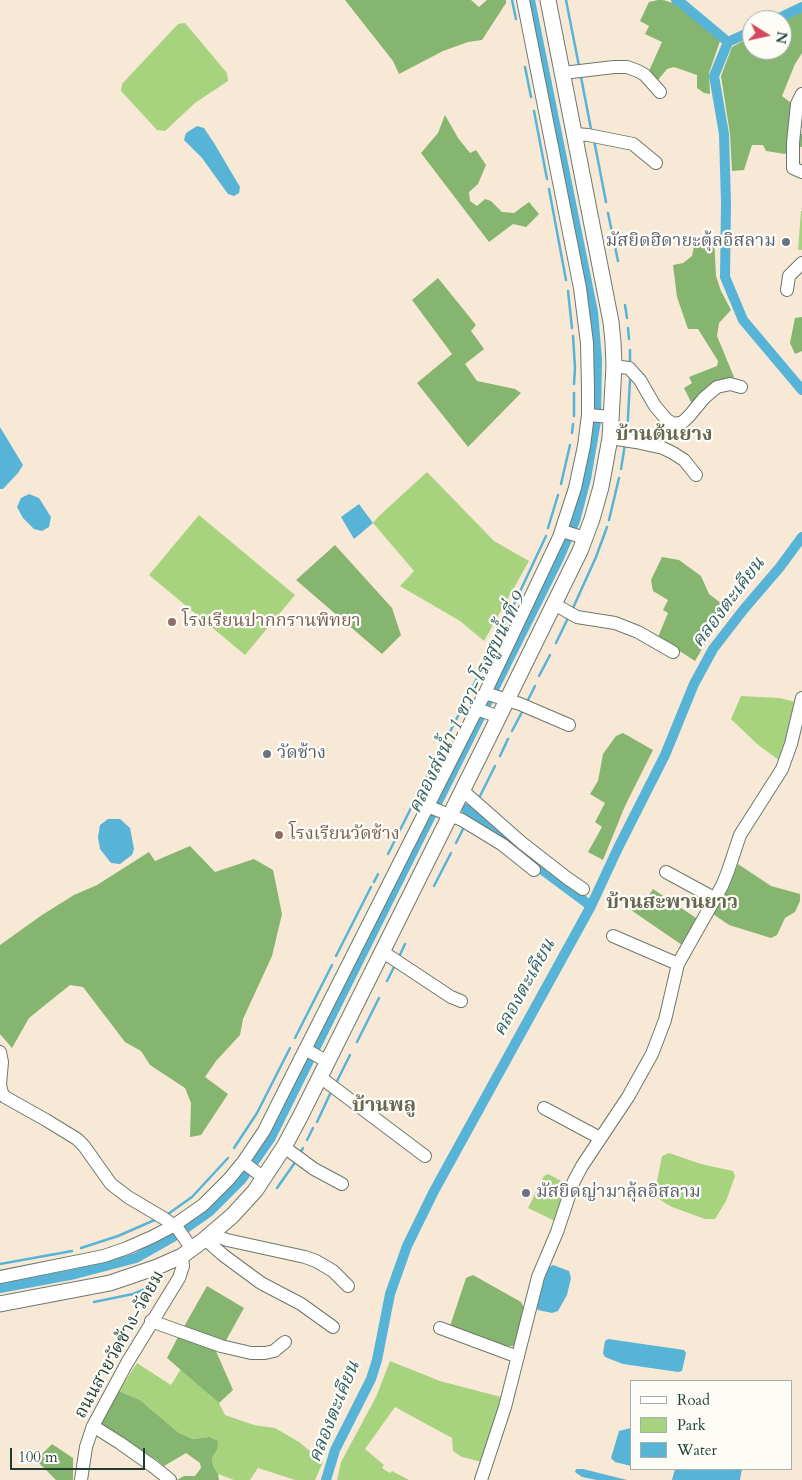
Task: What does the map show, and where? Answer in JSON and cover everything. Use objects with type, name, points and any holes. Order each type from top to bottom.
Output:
[{"type":"main road","points":[[0,1304],[110,1283],[157,1267],[182,1240],[209,1236],[255,1191],[253,1170],[284,1147],[320,1077],[324,1060],[383,952],[438,811],[463,791],[486,713],[554,604],[572,534],[601,487],[610,438],[599,416],[614,366],[611,322],[548,0]]},
{"type":"street","points":[[182,1240],[203,1205],[229,1179],[253,1170],[264,1131],[438,811],[572,534],[575,488],[584,446],[599,416],[580,288],[523,0]]},
{"type":"street","points":[[562,73],[627,67],[638,70],[645,75],[660,92]]},
{"type":"street","points":[[802,94],[797,104],[793,143],[793,168],[802,172]]},
{"type":"street","points":[[575,134],[633,144],[656,163]]},
{"type":"street","points":[[787,290],[789,276],[802,263]]},
{"type":"street","points":[[614,366],[629,368],[640,380],[655,406],[666,420],[674,424],[683,422],[704,398],[717,388],[730,384],[741,387]]},
{"type":"street","points":[[610,438],[662,448],[684,460],[696,476]]},
{"type":"street","points":[[554,604],[577,616],[615,623],[638,632],[673,652]]},
{"type":"street","points":[[495,696],[569,725]]},
{"type":"street","points":[[481,1480],[505,1407],[538,1277],[557,1232],[574,1181],[628,1097],[655,1048],[666,1020],[678,964],[728,871],[740,835],[782,769],[802,698]]},
{"type":"street","points":[[463,791],[522,843],[583,888]]},
{"type":"street","points":[[438,811],[462,820],[503,845],[534,870]]},
{"type":"street","points":[[666,872],[714,898]]},
{"type":"street","points":[[613,936],[678,964]]},
{"type":"street","points":[[383,952],[460,1001]]},
{"type":"street","points":[[307,1050],[324,1060]]},
{"type":"street","points":[[0,1052],[2,1062],[0,1084],[5,1097],[77,1140],[84,1146],[112,1184],[128,1197],[165,1219],[182,1240]]},
{"type":"street","points":[[320,1077],[425,1156]]},
{"type":"street","points":[[544,1108],[600,1138]]},
{"type":"street","points":[[284,1147],[314,1169],[342,1184]]},
{"type":"street","points":[[209,1236],[305,1257],[333,1271],[348,1286]]},
{"type":"street","points":[[209,1236],[223,1254],[261,1283],[301,1304],[333,1327]]},
{"type":"street","points":[[0,1278],[104,1256],[127,1248],[182,1240]]},
{"type":"street","name":"ถนนสายวัดช้าง-วัดยม","points":[[81,1480],[86,1447],[93,1426],[152,1321],[179,1278],[183,1266],[182,1240]]},
{"type":"street","points":[[152,1321],[220,1346],[251,1353],[274,1351],[286,1342]]},
{"type":"street","points":[[440,1328],[518,1357]]},
{"type":"street","points":[[93,1426],[127,1447],[170,1480]]},
{"type":"green space","points":[[345,0],[471,0],[479,7],[487,0],[506,0],[506,3],[482,40],[468,42],[443,51],[399,74],[393,61]]},
{"type":"green space","points":[[658,0],[673,3],[688,13],[720,41],[709,73],[710,94],[704,93],[697,88],[697,75],[674,67],[667,69],[658,80],[649,71],[662,42],[645,34],[649,26],[640,21],[649,2]]},
{"type":"green space","points":[[802,12],[802,53],[795,64],[782,96],[791,103],[791,134],[802,134],[802,147],[794,146],[785,154],[766,151],[763,145],[752,145],[744,170],[732,171],[730,134],[721,76],[732,47],[742,42],[742,60],[792,60],[792,17]]},
{"type":"green space","points":[[185,23],[227,73],[228,81],[195,103],[165,131],[157,130],[121,91],[122,84],[178,24]]},
{"type":"green space","points":[[445,115],[458,138],[470,153],[476,150],[486,165],[478,184],[469,192],[470,201],[477,206],[485,199],[491,201],[502,212],[514,213],[529,202],[539,214],[526,227],[513,224],[489,242],[421,153],[438,133]]},
{"type":"green space","points":[[801,211],[802,250],[798,250]]},
{"type":"green space","points":[[704,236],[714,237],[716,276],[731,310],[719,323],[717,336],[734,377],[729,383],[693,406],[684,388],[692,383],[689,377],[717,366],[718,361],[698,329],[688,329],[677,297],[673,265],[683,263],[692,256],[695,241]]},
{"type":"green space","points":[[438,278],[476,325],[471,331],[484,349],[465,364],[477,381],[515,389],[521,393],[468,447],[417,383],[452,354],[412,300]]},
{"type":"green space","points":[[802,317],[802,351],[795,354],[790,343],[795,318]]},
{"type":"green space","points":[[427,472],[494,541],[529,561],[484,641],[460,621],[400,586],[414,571],[373,523]]},
{"type":"green space","points":[[199,515],[295,595],[245,655],[149,575]]},
{"type":"green space","points":[[335,545],[392,608],[401,635],[382,654],[296,580]]},
{"type":"green space","points":[[662,557],[679,560],[701,576],[709,594],[729,609],[695,661],[658,637],[668,613],[663,610],[668,600],[653,591],[651,580]]},
{"type":"green space","points":[[741,696],[780,698],[795,702],[780,761],[757,744],[731,719]]},
{"type":"green space","points":[[623,733],[653,750],[625,806],[603,860],[588,852],[602,827],[595,822],[605,803],[590,794],[598,781],[603,754],[616,736]]},
{"type":"green space","points":[[190,846],[215,872],[254,859],[273,870],[282,914],[272,956],[243,1019],[240,1035],[216,1061],[205,1077],[228,1094],[201,1135],[190,1137],[191,1103],[185,1088],[150,1065],[141,1051],[125,1042],[83,987],[70,985],[29,1018],[12,1048],[0,1034],[0,945],[74,895],[97,885],[149,852],[155,861]]},
{"type":"green space","points":[[738,864],[771,886],[800,894],[800,901],[795,912],[785,918],[777,935],[771,938],[729,925],[713,914],[728,889]]},
{"type":"green space","points":[[653,889],[696,918],[682,945],[628,908],[632,900],[642,906]]},
{"type":"green space","points":[[669,1153],[701,1164],[733,1171],[735,1176],[726,1201],[715,1219],[705,1219],[672,1207],[657,1198],[656,1186],[662,1156]]},
{"type":"green space","points":[[548,1174],[569,1185],[557,1222],[528,1208],[544,1176]]},
{"type":"green space","points":[[473,1275],[521,1302],[524,1308],[514,1346],[504,1346],[450,1326],[466,1278]]},
{"type":"green space","points":[[207,1286],[244,1308],[224,1344],[182,1330]]},
{"type":"green space","points":[[178,1337],[215,1349],[233,1390],[219,1403],[167,1358]]},
{"type":"green space","points":[[390,1361],[440,1381],[501,1397],[482,1462],[462,1457],[453,1451],[452,1438],[395,1407],[365,1449],[384,1465],[382,1468],[409,1480],[337,1480],[341,1462],[376,1397]]},
{"type":"green space","points":[[137,1363],[171,1385],[181,1369],[219,1403],[225,1415],[254,1425],[275,1428],[299,1442],[323,1462],[315,1480],[295,1480],[258,1468],[250,1480],[234,1480],[218,1474],[213,1466],[212,1458],[217,1450],[209,1437],[193,1439],[179,1433],[140,1400],[119,1391]]},
{"type":"green space","points":[[119,1391],[140,1400],[179,1433],[193,1439],[209,1437],[218,1441],[217,1450],[212,1458],[219,1480],[177,1480],[184,1476],[195,1476],[201,1468],[200,1463],[186,1453],[164,1466],[102,1428],[101,1422]]},
{"type":"green space","points":[[52,1444],[73,1458],[73,1480],[56,1480],[36,1460]]},
{"type":"water","points":[[197,126],[204,128],[240,187],[239,193],[234,196],[228,194],[202,158],[184,140],[186,133]]},
{"type":"water","points":[[0,427],[23,465],[3,489],[0,489]]},
{"type":"water","points":[[29,494],[39,498],[51,517],[49,527],[42,531],[34,529],[23,518],[17,507],[21,498]]},
{"type":"water","points":[[359,504],[373,523],[354,539],[341,517]]},
{"type":"water","points":[[108,819],[120,819],[130,828],[134,849],[132,855],[120,864],[111,863],[100,849],[98,837],[100,825]]},
{"type":"water","points":[[553,1265],[569,1271],[571,1278],[567,1295],[558,1311],[552,1313],[538,1310],[535,1303],[546,1269]]},
{"type":"water","points":[[608,1339],[684,1350],[686,1353],[682,1371],[623,1364],[605,1357],[603,1353],[605,1341]]},
{"type":"water","points":[[630,1428],[630,1466],[615,1462],[611,1458],[619,1431]]},
{"type":"water","points":[[576,1469],[627,1480],[597,1480],[582,1477],[575,1472]]},
{"type":"water","points":[[675,1470],[742,1470],[740,1480],[672,1480]]},
{"type":"waterway","points":[[512,0],[516,19]]},
{"type":"waterway","name":"คลองส่งน้ำ 1 ขวา-โรงสูบน้ำที่ 9","points":[[0,1288],[75,1274],[136,1258],[173,1237],[209,1212],[242,1179],[270,1139],[559,558],[575,521],[586,479],[596,421],[597,359],[593,312],[530,0]]},
{"type":"waterway","points":[[566,0],[579,66]]},
{"type":"waterway","points":[[676,0],[728,42]]},
{"type":"waterway","name":"คลองตะเคียน","points":[[792,12],[802,7]]},
{"type":"waterway","name":"คลองตะเคียน","points":[[742,36],[728,42],[714,76],[724,134],[726,203],[725,277],[743,320],[802,390]]},
{"type":"waterway","points":[[525,67],[531,97]]},
{"type":"waterway","points":[[581,77],[591,129]]},
{"type":"waterway","points":[[534,111],[547,179]]},
{"type":"waterway","points":[[594,140],[606,202]]},
{"type":"waterway","points":[[549,189],[566,280]]},
{"type":"waterway","points":[[608,213],[618,261]]},
{"type":"waterway","points":[[568,291],[572,328]]},
{"type":"waterway","points":[[625,305],[627,318]]},
{"type":"waterway","points":[[628,328],[629,339]]},
{"type":"waterway","points":[[573,336],[574,384]]},
{"type":"waterway","points":[[630,350],[630,363]]},
{"type":"waterway","points":[[627,436],[630,380]]},
{"type":"waterway","points":[[574,393],[574,416]]},
{"type":"waterway","points":[[572,433],[573,424]]},
{"type":"waterway","points":[[621,469],[625,444]]},
{"type":"waterway","points":[[561,484],[570,445]]},
{"type":"waterway","points":[[609,520],[619,478]]},
{"type":"waterway","points":[[548,528],[558,495]]},
{"type":"waterway","points":[[573,608],[607,527]]},
{"type":"waterway","points":[[473,686],[546,536]]},
{"type":"waterway","name":"คลองตะเคียน","points":[[326,1480],[335,1450],[371,1379],[377,1360],[390,1294],[407,1246],[434,1191],[591,906],[665,755],[694,684],[713,649],[802,537]]},
{"type":"waterway","points":[[556,643],[568,618]]},
{"type":"waterway","points":[[539,676],[550,655]]},
{"type":"waterway","points":[[527,702],[535,686]]},
{"type":"waterway","points":[[418,795],[460,712]]},
{"type":"waterway","points":[[512,731],[522,712]]},
{"type":"waterway","points":[[500,756],[508,739]]},
{"type":"waterway","points":[[479,798],[495,766]]},
{"type":"waterway","points":[[388,854],[414,802]]},
{"type":"waterway","points":[[466,809],[506,841]]},
{"type":"waterway","points":[[468,819],[473,809]]},
{"type":"waterway","points":[[456,843],[463,829]]},
{"type":"waterway","points":[[434,886],[451,853]]},
{"type":"waterway","points":[[529,860],[591,906]]},
{"type":"waterway","points":[[374,882],[378,874]]},
{"type":"waterway","points":[[336,956],[371,887]]},
{"type":"waterway","points":[[399,957],[405,944]]},
{"type":"waterway","points":[[295,1038],[332,965]]},
{"type":"waterway","points":[[387,981],[394,967]]},
{"type":"waterway","points":[[357,1042],[379,998]]},
{"type":"waterway","points":[[234,1148],[257,1113],[290,1048]]},
{"type":"waterway","points":[[336,1083],[350,1055]]},
{"type":"waterway","points":[[317,1122],[331,1092]]},
{"type":"waterway","points":[[307,1140],[313,1128]]},
{"type":"waterway","points":[[300,1153],[303,1148]]},
{"type":"waterway","points":[[168,1214],[192,1197],[228,1158]]},
{"type":"waterway","points":[[277,1188],[296,1161]]},
{"type":"waterway","points":[[81,1248],[118,1236],[157,1219]]},
{"type":"waterway","points":[[0,1264],[72,1251]]},
{"type":"waterway","points":[[94,1302],[133,1294],[152,1286]]},
{"type":"place","name":"มัสยิดฮิดายะตุ้ลอิสลาม","points":[[786,242]]},
{"type":"place","name":"โรงเรียนปากกรานพิทยา","points":[[172,622]]},
{"type":"place","name":"วัดช้าง","points":[[267,754]]},
{"type":"place","name":"โรงเรียนวัดช้าง","points":[[279,835]]},
{"type":"place","name":"มัสยิดญ่ามาลุ้ลอิสลาม","points":[[526,1193]]},
{"type":"district","name":"บ้านต้นยาง","points":[[664,435]]},
{"type":"district","name":"บ้านสะพานยาว","points":[[672,903]]},
{"type":"district","name":"บ้านพลู","points":[[384,1106]]}]
